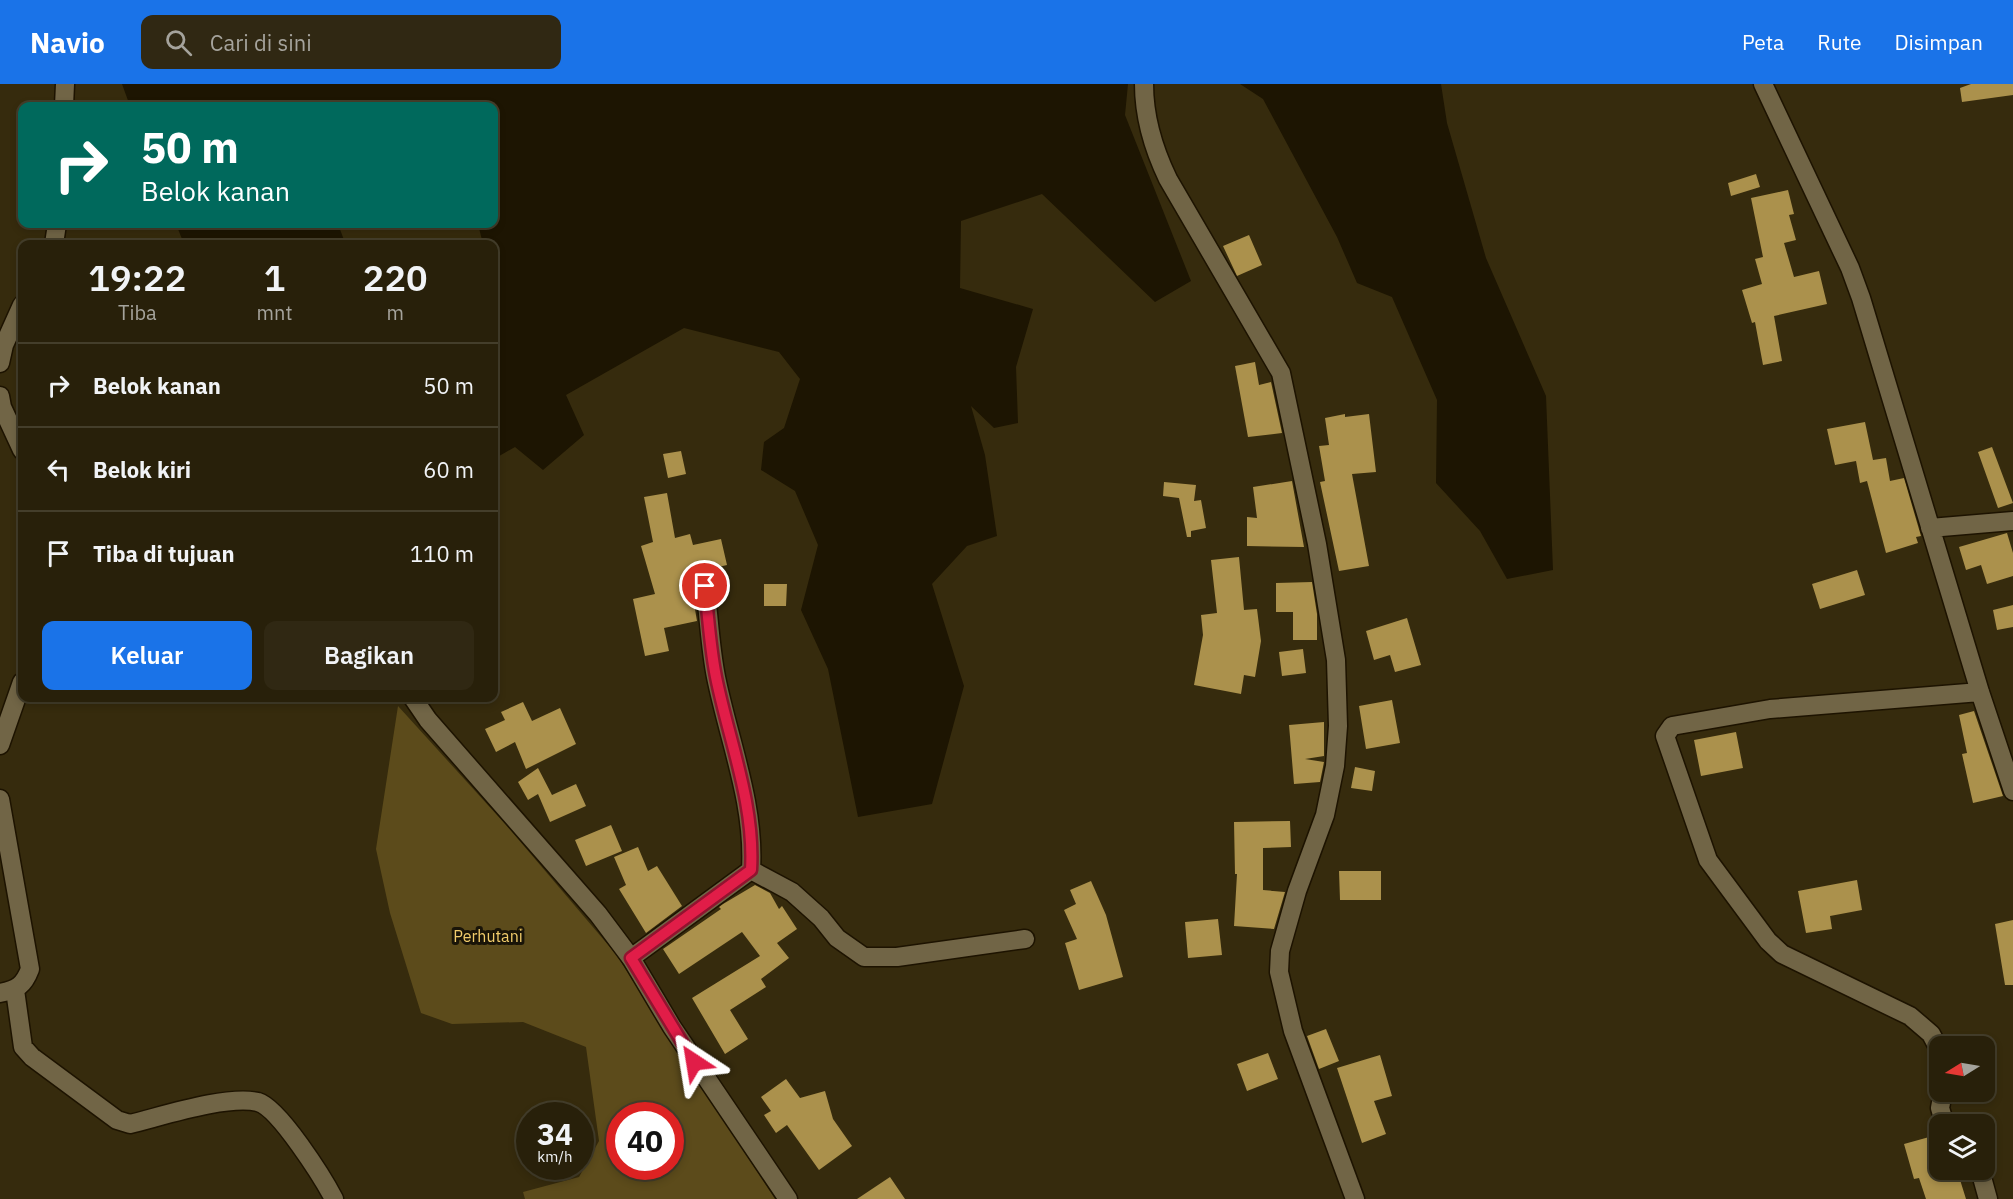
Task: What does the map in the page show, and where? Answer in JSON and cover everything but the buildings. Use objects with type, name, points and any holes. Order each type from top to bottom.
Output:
[{"type":"street","points":[[64,102],[65,84]]},
{"type":"street","points":[[1144,84],[1147,118],[1159,160],[1168,179],[1281,373],[1317,544],[1336,660],[1338,726],[1335,766],[1325,815],[1296,891],[1280,951],[1280,972],[1293,1031],[1355,1199]]},
{"type":"street","points":[[1762,84],[1850,268],[1980,692],[2013,791]]},
{"type":"street","points":[[0,363],[4,345],[18,314]]},
{"type":"street","points":[[0,396],[2,407],[18,441]]},
{"type":"street","points":[[1930,528],[2013,521]]},
{"type":"street","points":[[631,958],[751,870],[753,845],[748,810],[716,675],[705,586]]},
{"type":"street","points":[[1932,1036],[1911,1016],[1782,954],[1768,941],[1708,860],[1665,736],[1672,726],[1770,709],[1980,692]]},
{"type":"street","points":[[0,745],[18,693]]},
{"type":"street","points":[[416,702],[428,720],[598,914],[631,958],[672,1027],[788,1199]]},
{"type":"street","points":[[0,799],[30,969],[25,982],[8,992],[23,1047],[32,1057],[117,1120],[130,1124],[221,1102],[258,1102],[279,1117],[321,1176],[334,1199]]},
{"type":"street","points":[[751,870],[792,892],[821,918],[837,938],[864,957],[897,957],[1025,939]]},
{"type":"street","points":[[1983,1180],[1988,1199]]},
{"type":"green space","name":"Perhutani","points":[[398,706],[506,825],[615,953],[775,1199],[525,1199],[523,1192],[568,1180],[594,1180],[594,1150],[599,1141],[586,1047],[523,1022],[452,1024],[421,1013],[390,913],[376,849]]},
{"type":"shaded area","points":[[122,84],[1128,84],[1125,115],[1191,281],[1155,302],[1042,194],[961,221],[960,288],[1033,309],[1016,367],[1018,423],[994,428],[971,406],[985,455],[997,536],[967,546],[932,584],[964,686],[932,804],[858,817],[828,669],[801,610],[818,545],[795,491],[761,470],[764,442],[784,428],[800,379],[779,352],[684,328],[566,395],[584,435],[543,470],[515,447],[498,457],[498,240],[482,240],[479,228],[498,228],[498,102],[129,102]]},
{"type":"shaded area","points":[[1240,84],[1441,84],[1447,123],[1486,258],[1546,396],[1553,570],[1507,579],[1480,531],[1436,483],[1437,400],[1392,297],[1357,283],[1337,237],[1263,99]]},
{"type":"shaded area","points":[[178,228],[340,228],[344,240],[182,240]]},
{"type":"route","points":[[694,1062],[631,958],[751,870],[753,845],[748,810],[716,675],[705,586]]}]
